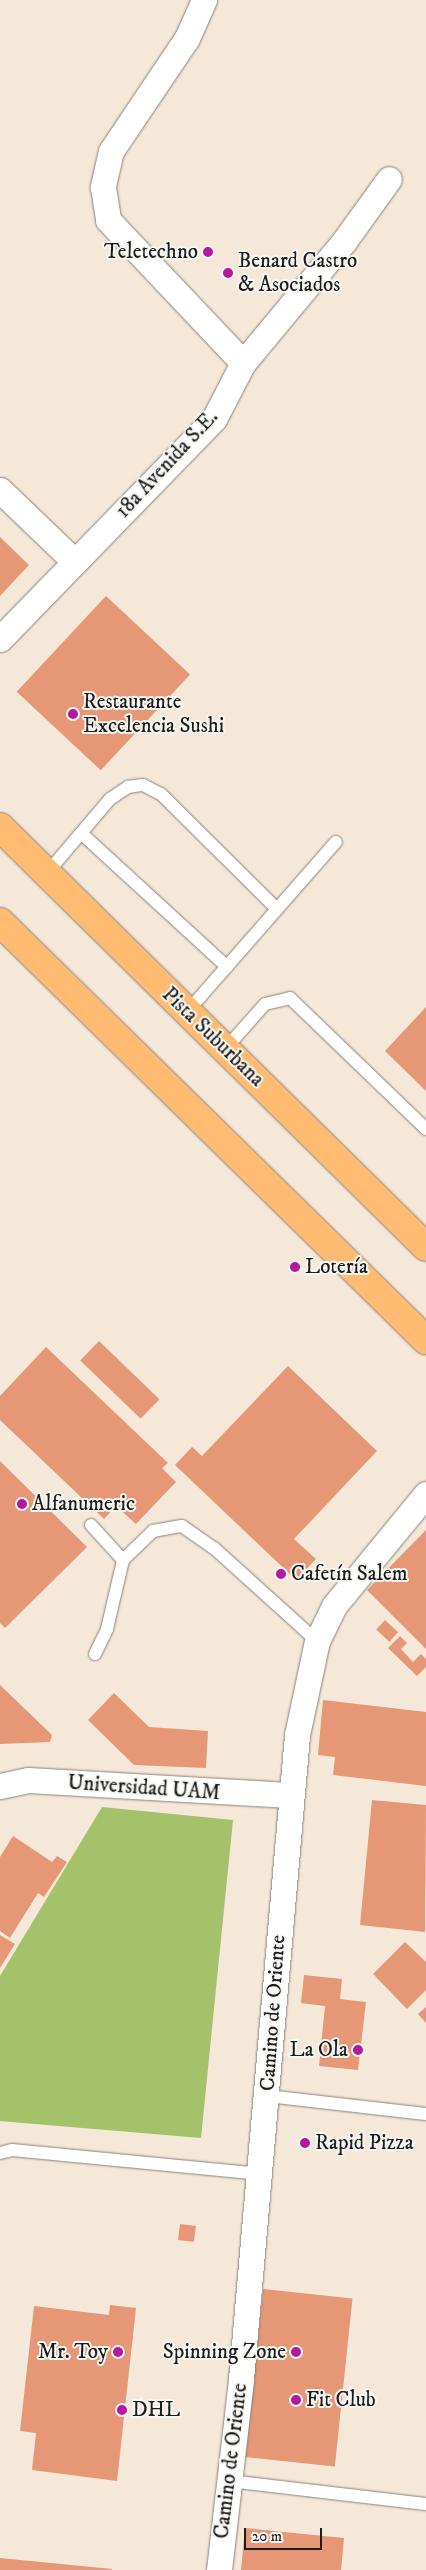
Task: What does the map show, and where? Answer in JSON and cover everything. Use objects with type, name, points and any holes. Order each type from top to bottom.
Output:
[{"type":"main road","name":"Pista Suburbana","points":[[0,828],[425,1243]]},
{"type":"main road","points":[[0,922],[426,1340]]},
{"type":"street","points":[[204,0],[187,38],[111,151],[102,187],[108,220],[243,363]]},
{"type":"street","name":"18a Avenida S.E.","points":[[0,639],[214,419],[243,363],[345,240],[389,179]]},
{"type":"street","points":[[0,490],[75,562]]},
{"type":"street","name":"Camino de Oriente","points":[[219,2570],[267,2096],[290,1795],[297,1735],[317,1641],[353,1578],[426,1494]]},
{"type":"street","name":"Universidad UAM","points":[[0,1786],[28,1780],[290,1795]]},
{"type":"lane","points":[[46,874],[110,799],[128,787],[143,785],[161,794],[278,909]]},
{"type":"lane","points":[[81,833],[226,967]]},
{"type":"lane","points":[[187,1012],[336,842]]},
{"type":"lane","points":[[226,1048],[265,1004],[290,998],[426,1129]]},
{"type":"lane","points":[[91,1525],[123,1560]]},
{"type":"lane","points":[[95,1654],[107,1629],[123,1560],[153,1531],[182,1526],[214,1548],[317,1641]]},
{"type":"lane","points":[[267,2096],[426,2114]]},
{"type":"lane","points":[[0,2153],[12,2150],[259,2174]]},
{"type":"lane","points":[[229,2481],[426,2504]]},
{"type":"green space","points":[[102,1807],[233,1820],[201,2138],[0,2121],[0,1976]]},
{"type":"building","points":[[0,537],[29,565],[0,596]]},
{"type":"building","points":[[106,596],[190,674],[101,770],[17,692]]},
{"type":"building","points":[[426,1007],[426,1091],[385,1051]]},
{"type":"building","points":[[99,1341],[159,1399],[141,1419],[80,1360]]},
{"type":"building","points":[[46,1347],[168,1463],[162,1468],[176,1482],[136,1524],[116,1506],[104,1519],[0,1420],[0,1396]]},
{"type":"building","points":[[288,1366],[377,1451],[294,1539],[316,1559],[296,1580],[175,1465],[192,1447],[202,1456]]},
{"type":"building","name":"Alfanumeric","points":[[0,1461],[87,1547],[5,1628],[0,1623]]},
{"type":"building","points":[[426,1530],[426,1649],[367,1590]]},
{"type":"building","points":[[385,1620],[398,1632],[389,1642],[376,1630]]},
{"type":"building","points":[[400,1636],[407,1643],[401,1649],[413,1662],[421,1654],[426,1659],[426,1667],[417,1676],[388,1648]]},
{"type":"building","points":[[0,1685],[52,1735],[50,1742],[0,1744]]},
{"type":"building","points":[[114,1693],[149,1727],[208,1731],[206,1768],[134,1765],[88,1720]]},
{"type":"building","points":[[323,1700],[426,1712],[426,1786],[333,1775],[335,1757],[318,1755]]},
{"type":"building","points":[[372,1800],[426,1805],[425,1932],[360,1925]]},
{"type":"building","points":[[13,1836],[52,1862],[57,1856],[67,1862],[44,1897],[38,1893],[10,1938],[0,1931],[0,1857]]},
{"type":"building","points":[[0,1935],[15,1944],[0,1968]]},
{"type":"building","points":[[405,1942],[426,1962],[426,1990],[407,2009],[373,1974]]},
{"type":"building","points":[[304,1975],[342,1979],[340,1999],[366,2002],[358,2070],[319,2066],[325,2006],[301,2003]]},
{"type":"building","points":[[426,2007],[426,2023],[418,2014]]},
{"type":"building","points":[[180,2224],[196,2226],[194,2242],[178,2240]]},
{"type":"building","points":[[263,2289],[353,2298],[335,2466],[245,2457]]},
{"type":"building","points":[[110,2305],[136,2308],[117,2481],[32,2470],[36,2433],[20,2431],[34,2306],[109,2315]]},
{"type":"building","points":[[245,2528],[344,2538],[341,2570],[241,2570]]},
{"type":"building","points":[[0,2558],[112,2569],[112,2570],[0,2570]]},
{"type":"place","name":"Teletechno","points":[[208,252]]},
{"type":"place","name":"Benard Castro & Asociados","points":[[228,273]]},
{"type":"place","name":"Restaurante Excelencia Sushi","points":[[73,714]]},
{"type":"place","name":"Lotería","points":[[295,1267]]},
{"type":"place","name":"Alfanumeric","points":[[22,1504]]},
{"type":"place","name":"Cafetín Salem","points":[[281,1574]]},
{"type":"place","name":"La Ola","points":[[358,2050]]},
{"type":"place","name":"Rapid Pizza","points":[[305,2143]]},
{"type":"place","name":"Mr. Toy","points":[[118,2352]]},
{"type":"place","name":"Spinning Zone","points":[[296,2352]]},
{"type":"place","name":"Fit Club","points":[[296,2400]]},
{"type":"place","name":"DHL","points":[[122,2410]]}]
